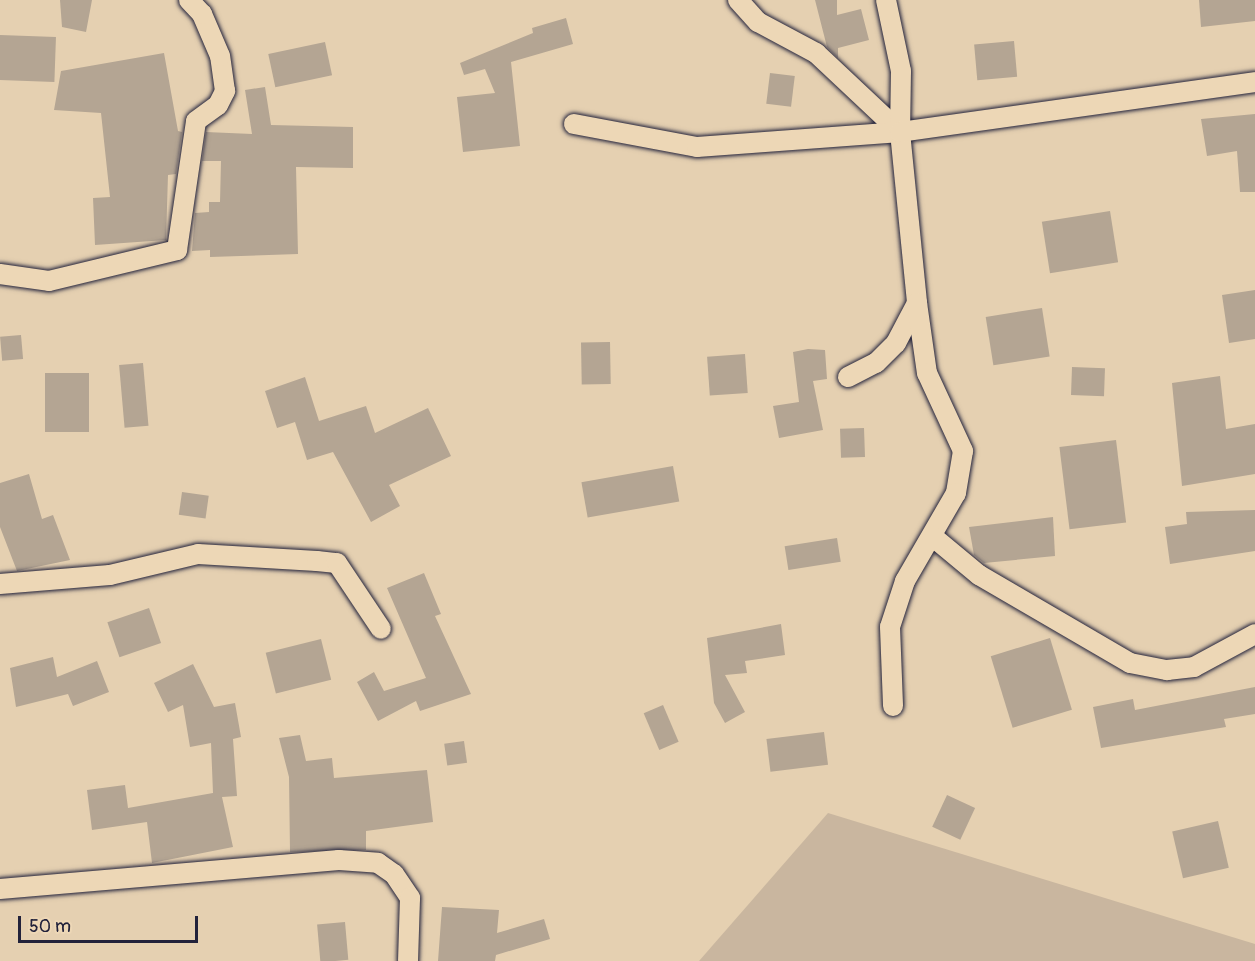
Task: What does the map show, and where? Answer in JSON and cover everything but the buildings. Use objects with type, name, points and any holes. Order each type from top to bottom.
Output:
[{"type":"street","points":[[0,274],[49,281],[177,250],[196,121],[218,105],[225,91],[220,56],[202,14],[189,0]]},
{"type":"street","points":[[738,0],[758,22],[816,52],[900,132]]},
{"type":"street","points":[[886,0],[901,71],[900,132],[917,303],[927,374],[963,451],[956,493],[905,581],[890,627],[893,706]]},
{"type":"street","points":[[574,124],[697,147],[900,132],[1255,81]]},
{"type":"street","points":[[848,377],[876,363],[896,343],[917,303]]},
{"type":"street","points":[[932,536],[979,575],[1130,663],[1167,670],[1194,667],[1255,634]]},
{"type":"street","points":[[0,584],[110,575],[198,554],[337,563],[381,629]]},
{"type":"street","points":[[0,889],[339,860],[378,863],[394,874],[410,898],[408,961]]},
{"type":"shaded area","points":[[828,813],[1255,944],[1255,961],[699,961]]}]
